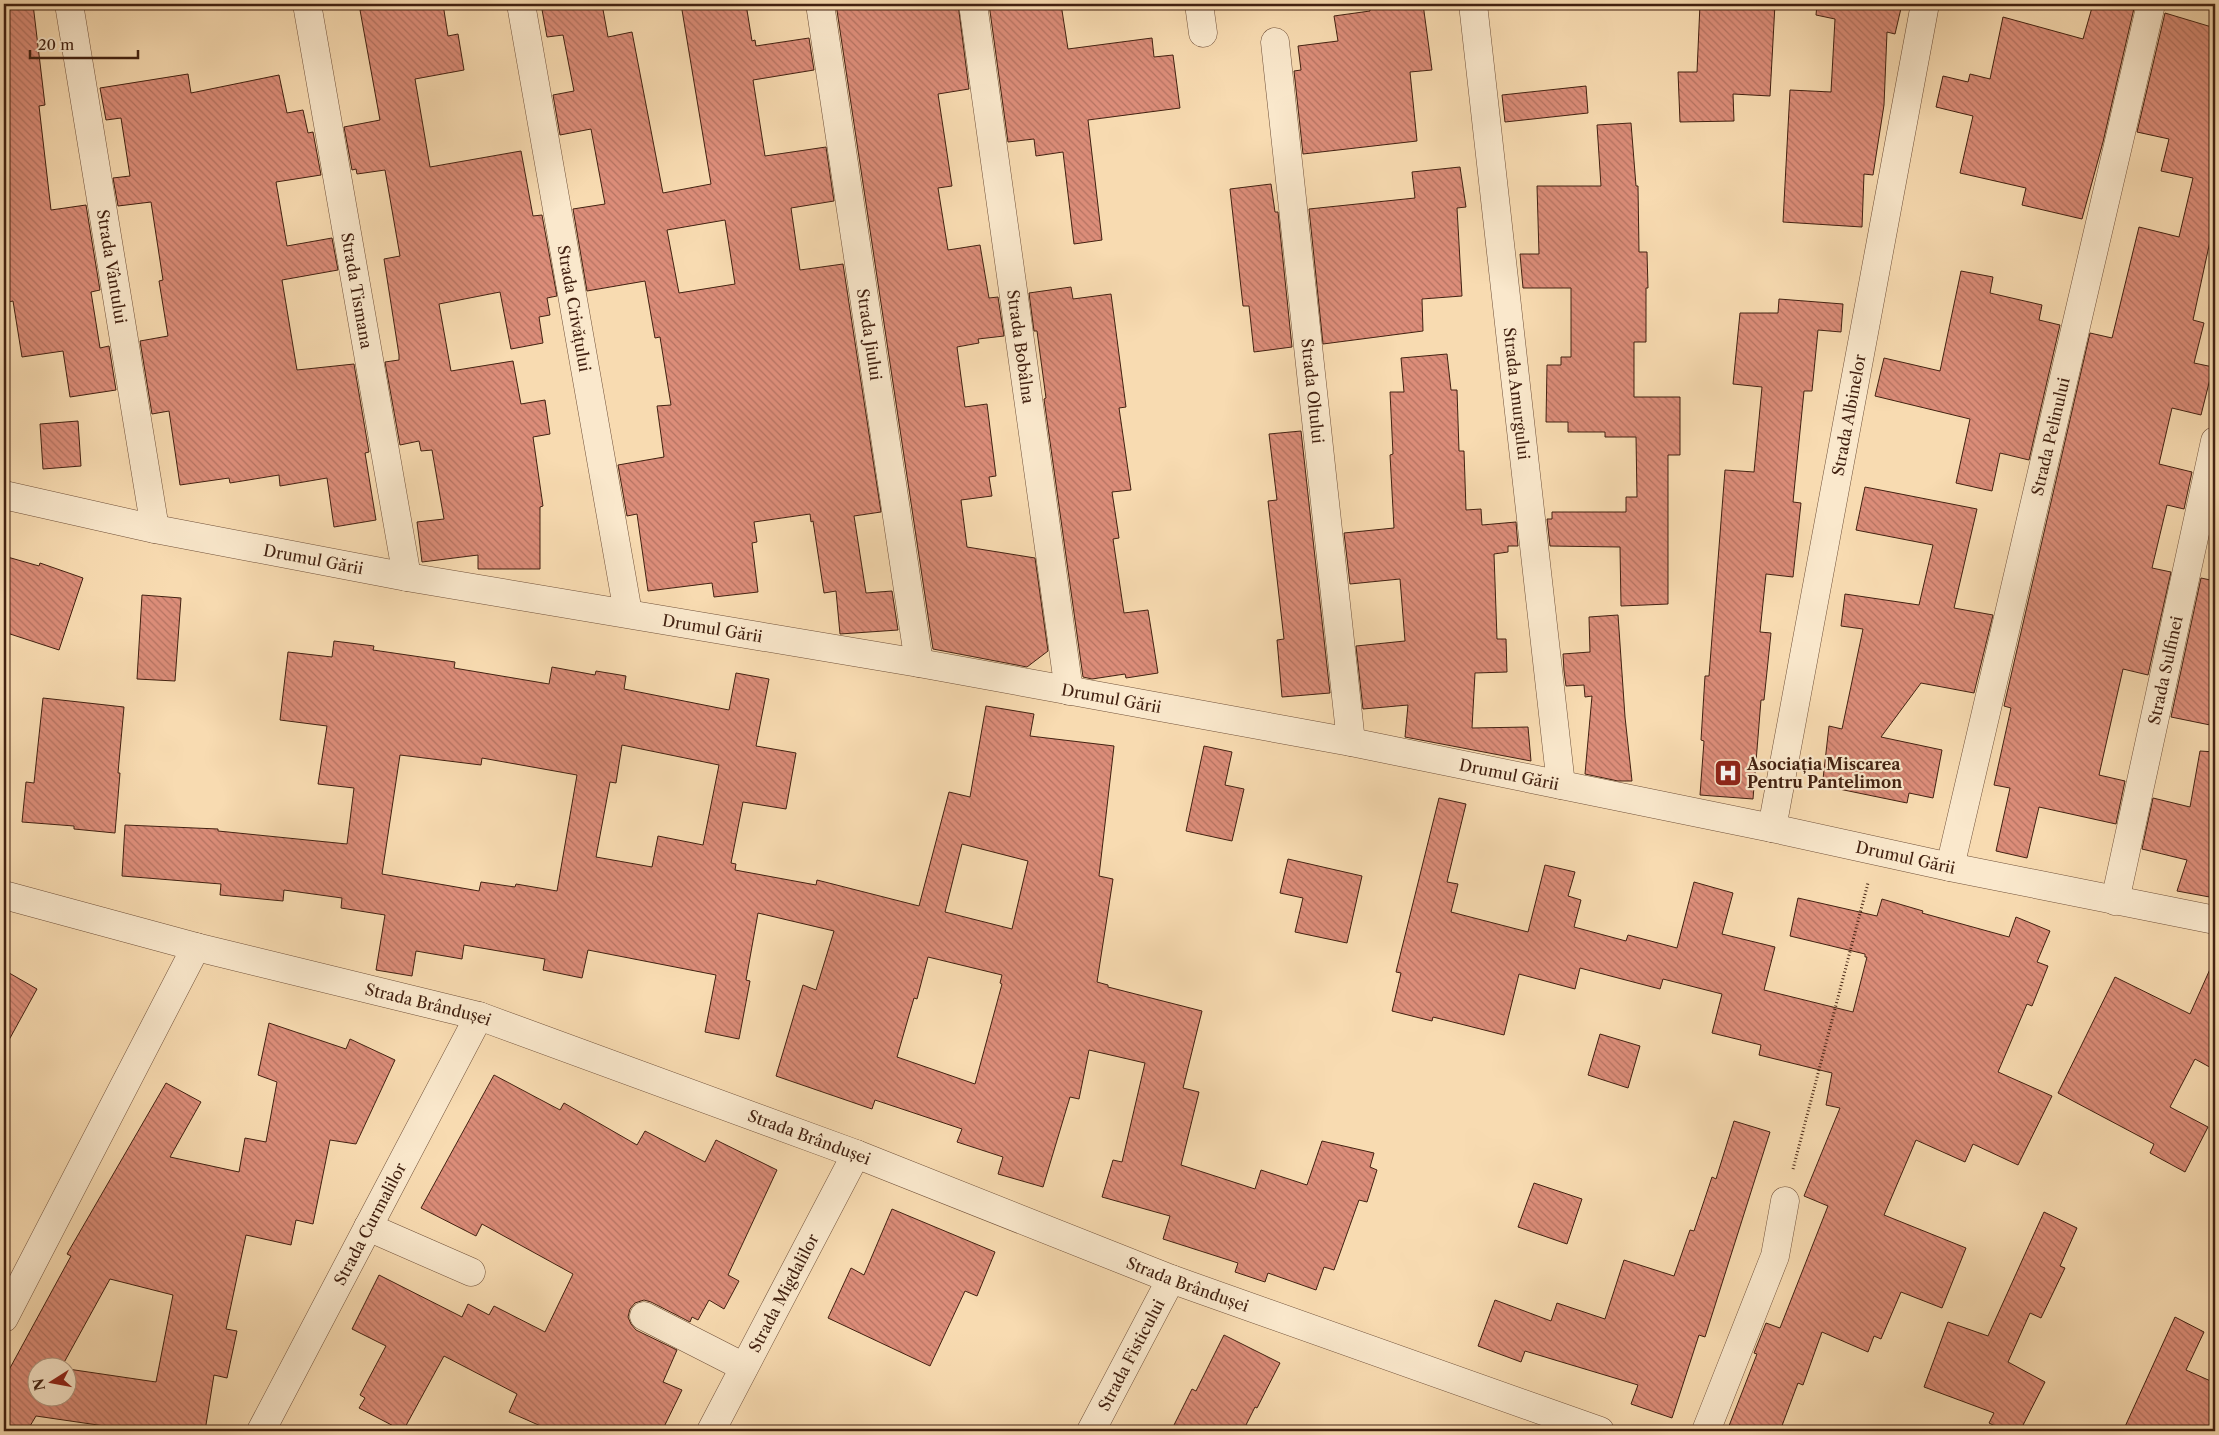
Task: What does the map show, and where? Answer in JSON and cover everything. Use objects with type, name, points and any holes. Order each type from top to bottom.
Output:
[{"type":"street","name":"Strada Vântului","points":[[69,4],[155,530]]},
{"type":"street","name":"Strada Tismana","points":[[307,4],[408,577]]},
{"type":"street","name":"Strada Crivățului","points":[[521,4],[628,613]]},
{"type":"street","name":"Strada Jiului","points":[[820,4],[919,663]]},
{"type":"street","name":"Strada Bobâlna","points":[[973,4],[1069,691]]},
{"type":"street","points":[[1199,4],[1203,33]]},
{"type":"street","name":"Strada Amurgului","points":[[1474,4],[1561,785]]},
{"type":"street","name":"Strada Albinelor","points":[[1772,828],[1925,4]]},
{"type":"street","name":"Strada Pelinului","points":[[1950,867],[2151,4]]},
{"type":"street","name":"Strada Oltului","points":[[1275,42],[1351,742]]},
{"type":"street","name":"Strada Sulfinei","points":[[2115,901],[2215,440]]},
{"type":"street","name":"Drumul Gării","points":[[4,495],[155,530],[408,577],[919,663],[1351,742],[1772,828],[2115,901],[2215,920]]},
{"type":"street","name":"Strada Brândușei","points":[[4,895],[196,947],[479,1016],[856,1154],[1171,1278],[1600,1431]]},
{"type":"street","points":[[4,1318],[196,947]]},
{"type":"street","name":"Strada Curmalilor","points":[[261,1431],[479,1016]]},
{"type":"street","name":"Strada Migdalilor","points":[[711,1431],[856,1154]]},
{"type":"street","points":[[1706,1431],[1775,1256],[1785,1201]]},
{"type":"street","points":[[368,1227],[471,1272]]},
{"type":"street","name":"Strada Fisticului","points":[[1091,1431],[1171,1278]]},
{"type":"street","points":[[644,1316],[744,1367]]},
{"type":"path","points":[[1785,1201],[1876,851]]},
{"type":"building","points":[[4,4],[33,4],[45,105],[39,106],[51,210],[86,205],[100,290],[91,292],[100,348],[109,346],[116,390],[70,397],[63,351],[22,357],[13,301],[4,303],[4,249],[8,248],[4,217]]},
{"type":"building","points":[[398,4],[443,4],[448,36],[458,34],[464,70],[415,79],[430,167],[521,151],[533,216],[542,215],[557,296],[547,298],[550,315],[539,317],[543,343],[511,349],[500,292],[439,304],[451,371],[513,361],[521,404],[545,400],[550,434],[533,437],[543,506],[540,507],[540,569],[478,569],[478,555],[422,562],[417,522],[444,519],[432,450],[421,451],[419,441],[400,445],[385,362],[399,360],[399,355],[384,259],[400,256],[385,170],[357,174],[356,169],[352,170],[344,127],[380,120],[360,10]]},
{"type":"building","points":[[541,4],[602,4],[608,37],[632,32],[663,193],[711,184],[681,4],[746,4],[752,41],[755,40],[756,46],[809,38],[814,70],[753,80],[765,156],[826,147],[834,201],[791,208],[800,270],[843,264],[881,512],[854,516],[866,593],[892,591],[898,630],[840,634],[836,591],[824,593],[813,521],[811,522],[810,514],[754,522],[757,542],[752,543],[758,592],[714,597],[712,583],[648,591],[637,514],[627,516],[618,465],[664,457],[657,406],[671,405],[660,337],[655,338],[645,281],[587,291],[573,209],[605,204],[591,129],[560,135],[553,95],[574,91],[563,35],[547,37]],"holes":[[[725,220],[735,284],[679,293],[667,230]]]},
{"type":"building","points":[[836,4],[958,4],[969,89],[938,94],[952,186],[938,188],[948,250],[980,245],[989,298],[998,297],[1004,336],[978,339],[979,343],[957,347],[965,407],[987,404],[996,476],[989,477],[992,496],[961,500],[967,547],[1035,558],[1048,651],[1027,667],[933,649]]},
{"type":"building","points":[[989,4],[1061,4],[1068,49],[1152,38],[1154,57],[1173,55],[1180,108],[1088,120],[1102,240],[1074,244],[1063,152],[1036,156],[1034,139],[1008,142]]},
{"type":"building","points":[[1369,4],[1423,4],[1432,70],[1410,72],[1417,141],[1303,154],[1294,71],[1301,70],[1298,46],[1338,41],[1334,16],[1370,11]]},
{"type":"building","points":[[1700,4],[1775,4],[1770,96],[1733,94],[1734,121],[1680,122],[1678,72],[1697,72]]},
{"type":"building","points":[[1817,4],[1902,4],[1895,34],[1887,32],[1884,105],[1873,175],[1864,174],[1862,227],[1783,222],[1790,90],[1831,92],[1835,19],[1816,15]]},
{"type":"building","points":[[2093,4],[2135,4],[2103,142],[2082,219],[2022,205],[2026,188],[1960,173],[1973,116],[1936,107],[1943,76],[1968,82],[1970,74],[1990,79],[2003,17],[2083,39]]},
{"type":"building","points":[[2165,13],[2215,28],[2215,218],[2193,320],[2204,323],[2194,363],[2213,367],[2201,415],[2172,408],[2159,464],[2192,472],[2184,509],[2167,505],[2152,568],[2171,572],[2148,675],[2123,669],[2099,775],[2125,781],[2116,824],[2039,807],[2027,858],[1996,851],[2010,788],[1994,785],[2011,708],[2004,706],[2090,333],[2112,338],[2139,227],[2179,237],[2193,178],[2161,171],[2169,139],[2137,132]]},
{"type":"building","points":[[188,74],[191,93],[279,75],[287,113],[303,110],[308,133],[313,132],[321,175],[276,182],[287,246],[332,238],[338,270],[282,280],[297,370],[354,364],[369,452],[365,453],[376,520],[334,527],[327,478],[280,486],[279,475],[230,483],[229,478],[180,485],[169,411],[152,414],[140,341],[168,336],[159,281],[163,280],[151,202],[118,206],[113,178],[130,176],[121,118],[106,120],[100,88]]},
{"type":"building","points":[[1586,86],[1588,113],[1505,122],[1502,95]]},
{"type":"building","points":[[1631,123],[1636,186],[1638,186],[1639,252],[1647,252],[1648,288],[1646,288],[1646,342],[1634,342],[1634,397],[1680,397],[1680,455],[1668,455],[1668,604],[1621,606],[1620,547],[1550,546],[1547,519],[1552,519],[1552,512],[1626,512],[1626,497],[1637,497],[1636,437],[1605,437],[1605,432],[1568,432],[1568,422],[1546,422],[1547,365],[1561,365],[1561,357],[1571,357],[1571,288],[1523,288],[1520,254],[1539,254],[1537,186],[1601,186],[1597,125]]},
{"type":"building","points":[[1460,167],[1466,207],[1457,208],[1462,296],[1422,299],[1423,331],[1323,344],[1309,209],[1415,198],[1412,172]]},
{"type":"building","points":[[1271,184],[1275,212],[1278,212],[1292,347],[1254,352],[1249,306],[1243,306],[1230,189]]},
{"type":"building","points":[[1961,271],[1993,277],[1990,293],[2042,305],[2039,320],[2060,325],[2029,460],[2000,453],[1992,491],[1956,483],[1970,419],[1875,396],[1884,358],[1940,371]]},
{"type":"building","points":[[1071,287],[1073,299],[1111,294],[1126,407],[1119,408],[1131,490],[1112,492],[1119,538],[1113,539],[1124,613],[1148,610],[1158,673],[1126,678],[1125,674],[1092,679],[1083,677],[1044,399],[1046,398],[1037,331],[1034,331],[1029,293]]},
{"type":"building","points":[[1779,299],[1843,304],[1841,332],[1818,330],[1812,391],[1804,391],[1793,502],[1801,503],[1793,577],[1766,574],[1760,632],[1771,633],[1764,700],[1761,700],[1753,799],[1700,795],[1704,741],[1701,740],[1705,676],[1709,676],[1725,470],[1754,472],[1762,387],[1733,384],[1740,313],[1778,313]]},
{"type":"building","points":[[1447,354],[1451,390],[1457,390],[1459,451],[1464,451],[1466,510],[1481,509],[1482,525],[1516,522],[1518,546],[1508,546],[1508,552],[1494,554],[1497,639],[1506,639],[1507,672],[1475,673],[1472,728],[1528,727],[1531,761],[1405,737],[1408,705],[1363,709],[1356,646],[1405,641],[1400,579],[1350,584],[1344,533],[1394,528],[1390,455],[1393,454],[1390,392],[1404,392],[1401,358]]},
{"type":"building","points":[[78,421],[81,466],[43,469],[40,424]]},
{"type":"building","points":[[1301,431],[1330,693],[1282,697],[1277,640],[1284,639],[1268,501],[1277,500],[1269,434]]},
{"type":"building","points":[[1865,487],[1977,509],[1954,608],[1993,615],[1974,693],[1921,683],[1881,737],[1942,750],[1933,798],[1909,793],[1907,803],[1839,789],[1840,783],[1823,779],[1829,726],[1842,729],[1863,629],[1841,626],[1845,594],[1919,605],[1933,545],[1856,530]]},
{"type":"building","points":[[4,556],[39,566],[40,563],[83,578],[59,650],[4,632]]},
{"type":"building","points":[[2201,578],[2215,581],[2215,726],[2171,717]]},
{"type":"building","points":[[142,595],[181,598],[175,681],[137,679]]},
{"type":"building","points":[[1618,615],[1625,717],[1632,781],[1618,781],[1585,774],[1592,696],[1585,697],[1584,685],[1566,686],[1564,671],[1563,654],[1590,652],[1589,617]]},
{"type":"building","points":[[334,641],[374,646],[373,650],[455,662],[454,668],[549,684],[552,667],[595,675],[596,671],[626,676],[624,689],[729,710],[736,673],[769,679],[756,746],[796,753],[786,809],[743,802],[731,863],[736,864],[735,870],[816,885],[817,880],[919,906],[949,792],[970,797],[986,706],[1034,714],[1030,736],[1114,746],[1099,876],[1113,879],[1097,982],[1108,985],[1108,987],[1202,1011],[1183,1088],[1199,1092],[1181,1165],[1255,1189],[1261,1170],[1307,1185],[1322,1141],[1374,1153],[1370,1167],[1377,1170],[1367,1202],[1359,1200],[1334,1270],[1324,1267],[1316,1290],[1268,1273],[1265,1282],[1235,1272],[1238,1263],[1163,1239],[1170,1216],[1102,1197],[1113,1160],[1122,1162],[1145,1063],[1089,1050],[1079,1099],[1070,1097],[1043,1187],[998,1174],[1003,1157],[957,1142],[962,1129],[875,1100],[872,1109],[776,1076],[803,985],[816,990],[834,931],[758,913],[746,980],[750,981],[739,1039],[705,1032],[716,975],[588,950],[582,978],[543,970],[545,959],[464,945],[462,959],[416,951],[412,976],[376,970],[385,915],[341,908],[342,898],[284,890],[283,901],[220,895],[221,884],[122,876],[125,825],[218,829],[218,831],[347,844],[354,788],[318,784],[327,726],[280,720],[288,652],[332,657]],"holes":[[[622,745],[719,765],[703,845],[658,836],[652,867],[596,857],[610,782],[616,783]],[[400,755],[481,765],[482,758],[577,775],[557,891],[516,884],[515,887],[481,882],[479,891],[382,874]],[[962,844],[1028,861],[1012,929],[945,912]],[[928,957],[1002,975],[1000,983],[1002,984],[975,1084],[897,1057],[914,998],[917,999]]]},
{"type":"building","points":[[43,698],[124,707],[115,833],[74,829],[74,826],[22,822],[26,782],[34,783]]},
{"type":"building","points":[[1204,746],[1232,752],[1225,785],[1244,789],[1232,841],[1186,831]]},
{"type":"building","points":[[2200,751],[2215,752],[2215,898],[2177,891],[2187,860],[2142,849],[2153,798],[2190,807]]},
{"type":"building","points":[[1439,798],[1466,804],[1447,882],[1458,884],[1451,912],[1528,932],[1545,865],[1575,872],[1568,896],[1581,900],[1574,927],[1626,941],[1628,935],[1677,948],[1694,882],[1733,893],[1722,934],[1775,947],[1764,990],[1853,1012],[1867,957],[1865,957],[1865,954],[1790,936],[1798,898],[1877,916],[1882,899],[1923,911],[1922,913],[2009,937],[2016,917],[2050,931],[2037,962],[2048,966],[2032,1006],[2027,1004],[1998,1072],[2052,1096],[2018,1165],[1973,1144],[1965,1162],[1916,1140],[1884,1215],[1966,1248],[1942,1308],[1901,1292],[1881,1339],[1874,1336],[1868,1352],[1822,1332],[1803,1385],[1798,1383],[1780,1431],[1727,1431],[1757,1354],[1754,1353],[1766,1323],[1780,1328],[1828,1206],[1804,1196],[1840,1108],[1826,1105],[1832,1073],[1759,1055],[1761,1045],[1712,1033],[1722,994],[1663,979],[1660,989],[1580,968],[1575,989],[1519,974],[1504,1035],[1433,1017],[1432,1021],[1392,1011],[1401,973],[1396,972]]},
{"type":"building","points":[[1288,859],[1362,876],[1347,943],[1295,932],[1303,898],[1280,893]]},
{"type":"building","points":[[2215,958],[2215,1070],[2195,1059],[2170,1107],[2208,1127],[2185,1172],[2150,1153],[2154,1144],[2058,1093],[2115,977],[2190,1014]]},
{"type":"building","points":[[4,970],[37,989],[4,1049]]},
{"type":"building","points":[[269,1023],[346,1049],[350,1039],[395,1060],[356,1144],[330,1140],[313,1224],[296,1220],[291,1245],[246,1235],[226,1329],[237,1331],[227,1378],[214,1375],[205,1431],[139,1431],[36,1416],[27,1431],[4,1431],[4,1379],[71,1256],[67,1254],[166,1083],[201,1102],[170,1157],[239,1172],[245,1138],[266,1142],[277,1082],[258,1075]],"holes":[[[110,1279],[173,1295],[156,1382],[78,1370],[78,1408],[28,1408],[28,1358],[67,1358]]]},
{"type":"building","points":[[1600,1034],[1640,1046],[1628,1088],[1588,1075]]},
{"type":"building","points":[[494,1075],[560,1110],[564,1103],[637,1145],[645,1131],[705,1162],[716,1140],[777,1170],[728,1275],[739,1281],[724,1309],[709,1300],[698,1320],[692,1317],[690,1322],[644,1300],[635,1303],[630,1309],[628,1317],[636,1330],[677,1350],[663,1382],[682,1390],[662,1431],[552,1431],[509,1412],[517,1394],[444,1356],[403,1431],[359,1408],[365,1398],[360,1395],[386,1346],[352,1329],[379,1275],[462,1317],[468,1304],[489,1315],[494,1306],[545,1332],[573,1274],[482,1224],[476,1236],[421,1208]]},
{"type":"building","points":[[1734,1121],[1770,1132],[1705,1337],[1699,1335],[1672,1418],[1631,1404],[1638,1385],[1525,1351],[1521,1362],[1478,1346],[1495,1300],[1551,1321],[1557,1303],[1605,1319],[1624,1260],[1674,1276],[1690,1230],[1694,1231],[1712,1177],[1716,1179]]},
{"type":"building","points":[[1534,1183],[1582,1199],[1567,1244],[1518,1227]]},
{"type":"building","points":[[892,1209],[995,1252],[977,1296],[965,1291],[930,1366],[828,1318],[851,1268],[864,1275]]},
{"type":"building","points":[[2044,1212],[2077,1228],[2060,1266],[2065,1268],[2041,1318],[2030,1313],[2008,1362],[2045,1382],[2020,1431],[2005,1431],[1989,1423],[1994,1413],[1924,1387],[1948,1322],[1988,1336]]},
{"type":"building","points":[[2175,1317],[2204,1332],[2186,1370],[2215,1383],[2215,1431],[2123,1431]]},
{"type":"building","points":[[1224,1335],[1280,1363],[1257,1408],[1255,1407],[1243,1431],[1171,1431],[1192,1389],[1196,1391]]},
{"type":"place","name":"Asociația Miscarea Pentru Pantelimon","points":[[1728,773]]}]
